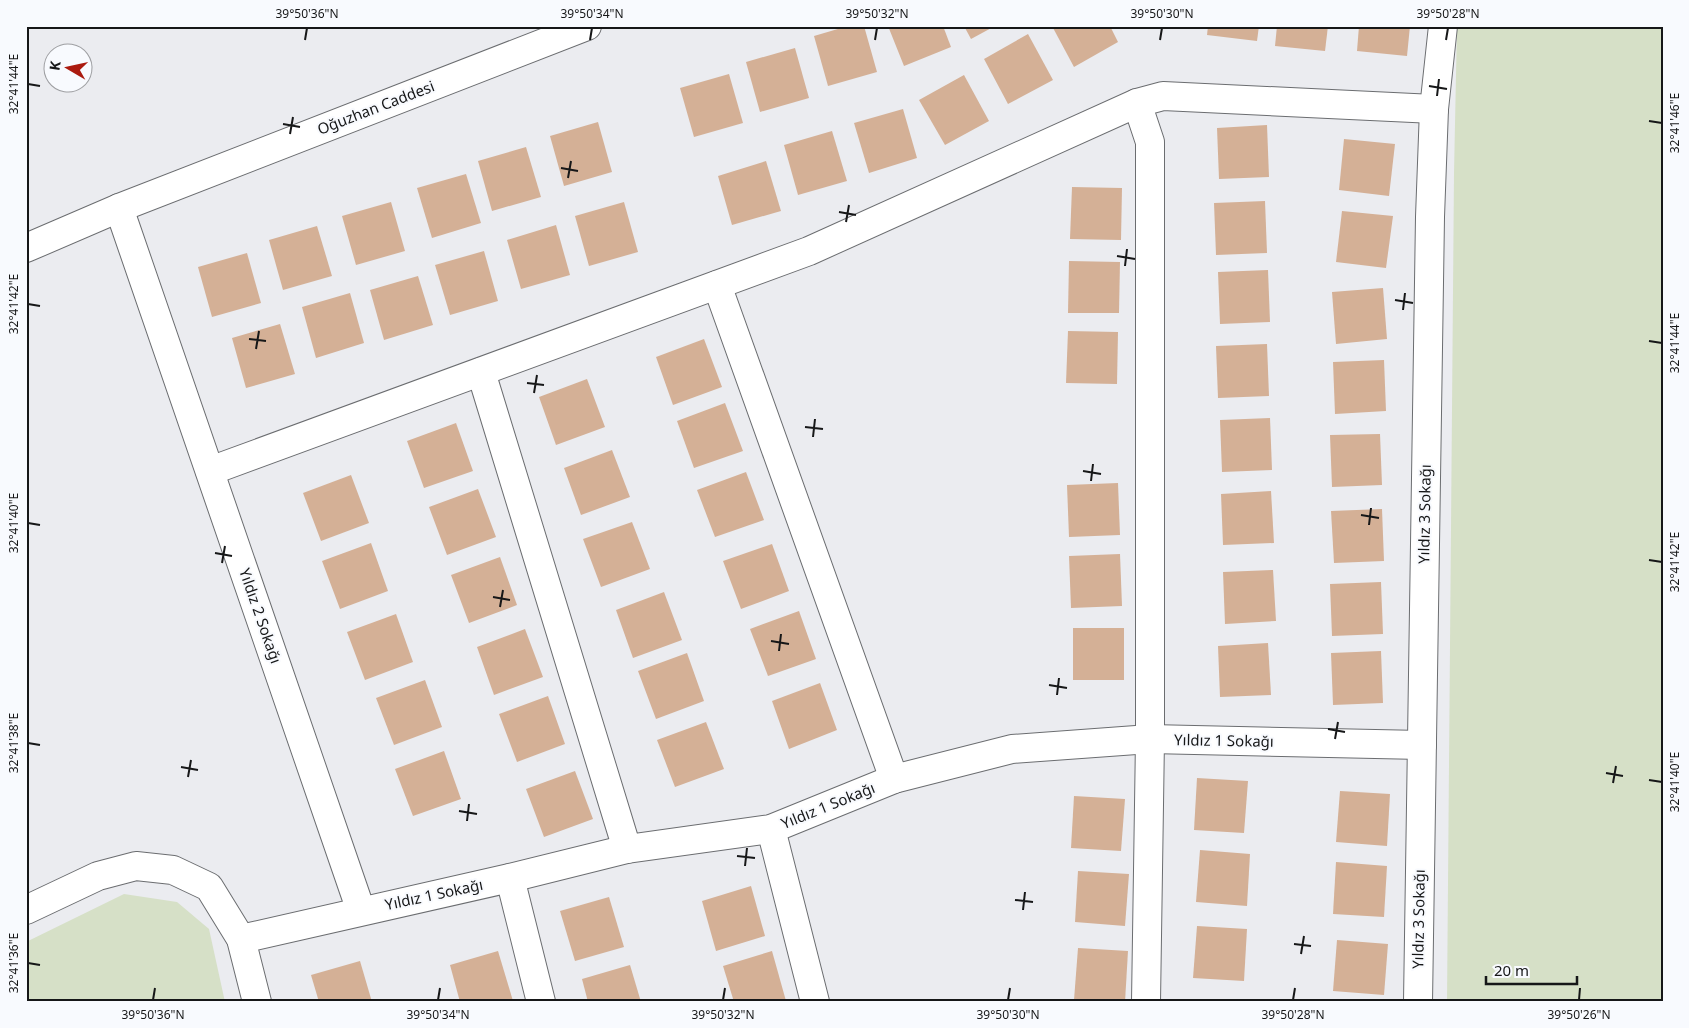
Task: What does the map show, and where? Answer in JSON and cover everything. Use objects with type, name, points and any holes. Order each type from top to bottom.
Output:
[{"type":"street","name":"Oğuzhan Caddesi","points":[[26,248],[119,208],[587,26]]},
{"type":"street","name":"Yıldız 3 Sokağı","points":[[1418,1002],[1430,217],[1434,109],[1443,26]]},
{"type":"street","points":[[210,471],[809,251],[1136,103],[1163,96],[1434,109]]},
{"type":"street","points":[[1136,103],[1150,142],[1150,739],[1146,1002]]},
{"type":"street","name":"Yıldız 2 Sokağı","points":[[119,208],[361,911]]},
{"type":"street","points":[[717,285],[894,779]]},
{"type":"street","points":[[481,372],[627,850]]},
{"type":"street","name":"Yıldız 1 Sokağı","points":[[241,939],[627,850],[771,829],[894,779],[1012,749],[1150,739],[1422,746]]},
{"type":"street","points":[[771,829],[816,1002]]},
{"type":"street","points":[[26,910],[98,876],[136,866],[173,870],[209,887],[241,939],[257,1002]]},
{"type":"street","points":[[510,878],[542,1002]]},
{"type":"green space","points":[[1457,26],[1663,26],[1663,1002],[1447,1002]]},
{"type":"green space","points":[[124,894],[177,902],[209,929],[225,1002],[26,1002],[26,942]]},
{"type":"building","points":[[848,26],[864,26],[877,72],[828,86],[814,36]]},
{"type":"building","points":[[888,26],[943,26],[951,47],[904,66]]},
{"type":"building","points":[[964,26],[995,26],[971,39]]},
{"type":"building","points":[[1052,26],[1110,26],[1118,42],[1074,67]]},
{"type":"building","points":[[1208,26],[1259,26],[1257,41],[1207,35]]},
{"type":"building","points":[[1277,26],[1328,26],[1325,51],[1275,46]]},
{"type":"building","points":[[1359,26],[1410,26],[1407,56],[1357,51]]},
{"type":"building","points":[[1028,34],[1053,80],[1008,104],[984,59]]},
{"type":"building","points":[[795,48],[809,98],[760,112],[746,62]]},
{"type":"building","points":[[729,74],[743,123],[694,137],[680,88]]},
{"type":"building","points":[[964,75],[989,121],[945,145],[919,100]]},
{"type":"building","points":[[903,109],[917,158],[869,173],[854,123]]},
{"type":"building","points":[[598,122],[612,172],[564,186],[550,136]]},
{"type":"building","points":[[1267,125],[1269,177],[1219,179],[1217,128]]},
{"type":"building","points":[[832,131],[847,181],[798,195],[784,145]]},
{"type":"building","points":[[1344,139],[1395,144],[1389,196],[1339,190]]},
{"type":"building","points":[[526,147],[541,197],[492,211],[478,161]]},
{"type":"building","points":[[766,161],[781,211],[732,225],[718,176]]},
{"type":"building","points":[[466,174],[481,223],[432,238],[417,188]]},
{"type":"building","points":[[1072,187],[1122,188],[1121,240],[1070,239]]},
{"type":"building","points":[[1265,201],[1267,253],[1216,255],[1214,203]]},
{"type":"building","points":[[391,202],[405,251],[356,265],[342,216]]},
{"type":"building","points":[[624,202],[638,252],[589,266],[575,216]]},
{"type":"building","points":[[1342,211],[1393,216],[1386,268],[1336,262]]},
{"type":"building","points":[[556,225],[570,275],[521,289],[507,240]]},
{"type":"building","points":[[317,226],[332,276],[283,290],[269,240]]},
{"type":"building","points":[[484,251],[498,301],[450,315],[435,265]]},
{"type":"building","points":[[247,253],[261,303],[212,317],[198,267]]},
{"type":"building","points":[[1069,261],[1120,262],[1119,313],[1068,313]]},
{"type":"building","points":[[1268,270],[1270,322],[1220,324],[1218,272]]},
{"type":"building","points":[[418,276],[433,325],[384,340],[370,290]]},
{"type":"building","points":[[1383,288],[1387,339],[1336,344],[1332,292]]},
{"type":"building","points":[[350,293],[364,343],[316,358],[302,307]]},
{"type":"building","points":[[280,324],[295,374],[246,388],[232,338]]},
{"type":"building","points":[[1068,331],[1118,332],[1117,384],[1066,383]]},
{"type":"building","points":[[704,339],[722,387],[673,405],[656,357]]},
{"type":"building","points":[[1267,344],[1269,396],[1218,398],[1216,346]]},
{"type":"building","points":[[1384,360],[1386,411],[1335,414],[1333,362]]},
{"type":"building","points":[[587,379],[605,427],[556,445],[539,397]]},
{"type":"building","points":[[725,403],[743,451],[694,468],[677,421]]},
{"type":"building","points":[[1270,418],[1272,470],[1222,472],[1220,420]]},
{"type":"building","points":[[456,423],[473,471],[424,488],[407,441]]},
{"type":"building","points":[[1380,434],[1382,485],[1332,487],[1330,435]]},
{"type":"building","points":[[612,450],[630,497],[581,515],[564,468]]},
{"type":"building","points":[[746,472],[764,520],[715,537],[697,490]]},
{"type":"building","points":[[351,475],[369,523],[321,541],[303,493]]},
{"type":"building","points":[[1118,483],[1120,535],[1069,537],[1067,485]]},
{"type":"building","points":[[478,489],[496,537],[447,555],[429,507]]},
{"type":"building","points":[[1271,491],[1274,543],[1223,545],[1221,494]]},
{"type":"building","points":[[1382,509],[1384,561],[1334,563],[1331,511]]},
{"type":"building","points":[[632,522],[650,569],[601,587],[583,539]]},
{"type":"building","points":[[371,543],[388,591],[340,609],[322,561]]},
{"type":"building","points":[[772,544],[789,591],[741,609],[723,561]]},
{"type":"building","points":[[1120,554],[1122,606],[1071,608],[1069,556]]},
{"type":"building","points":[[500,557],[517,605],[469,623],[451,575]]},
{"type":"building","points":[[1273,570],[1276,621],[1225,624],[1223,572]]},
{"type":"building","points":[[1381,582],[1383,634],[1332,636],[1330,584]]},
{"type":"building","points":[[664,592],[682,640],[633,658],[616,610]]},
{"type":"building","points":[[799,611],[816,659],[768,676],[750,629]]},
{"type":"building","points":[[396,614],[413,662],[365,680],[347,632]]},
{"type":"building","points":[[1073,628],[1124,628],[1124,680],[1073,680]]},
{"type":"building","points":[[525,629],[543,677],[494,695],[477,647]]},
{"type":"building","points":[[1268,643],[1271,695],[1220,697],[1218,646]]},
{"type":"building","points":[[1381,651],[1383,703],[1333,705],[1331,653]]},
{"type":"building","points":[[687,653],[704,701],[656,719],[638,671]]},
{"type":"building","points":[[425,680],[442,727],[394,745],[376,698]]},
{"type":"building","points":[[820,683],[837,730],[789,749],[772,701]]},
{"type":"building","points":[[548,696],[565,744],[517,762],[499,714]]},
{"type":"building","points":[[706,722],[724,769],[675,787],[657,740]]},
{"type":"building","points":[[444,751],[461,799],[413,816],[395,769]]},
{"type":"building","points":[[575,771],[593,819],[544,837],[526,789]]},
{"type":"building","points":[[1197,778],[1248,781],[1244,833],[1194,830]]},
{"type":"building","points":[[1340,791],[1390,794],[1387,846],[1336,842]]},
{"type":"building","points":[[1074,796],[1125,799],[1121,851],[1071,848]]},
{"type":"building","points":[[1200,850],[1250,854],[1247,906],[1196,902]]},
{"type":"building","points":[[1336,862],[1387,866],[1384,917],[1333,914]]},
{"type":"building","points":[[1078,871],[1129,874],[1125,926],[1075,922]]},
{"type":"building","points":[[751,886],[765,936],[716,951],[702,901]]},
{"type":"building","points":[[609,897],[624,947],[575,961],[560,911]]},
{"type":"building","points":[[1197,926],[1247,929],[1244,981],[1193,978]]},
{"type":"building","points":[[1337,940],[1388,944],[1384,995],[1333,991]]},
{"type":"building","points":[[1078,948],[1128,951],[1125,1002],[1074,1000]]},
{"type":"building","points":[[498,951],[513,1001],[460,1002],[450,965]]},
{"type":"building","points":[[772,951],[786,1001],[734,1002],[723,966]]},
{"type":"building","points":[[360,961],[372,1002],[319,1002],[311,975]]},
{"type":"building","points":[[630,965],[641,1002],[588,1002],[582,979]]}]
